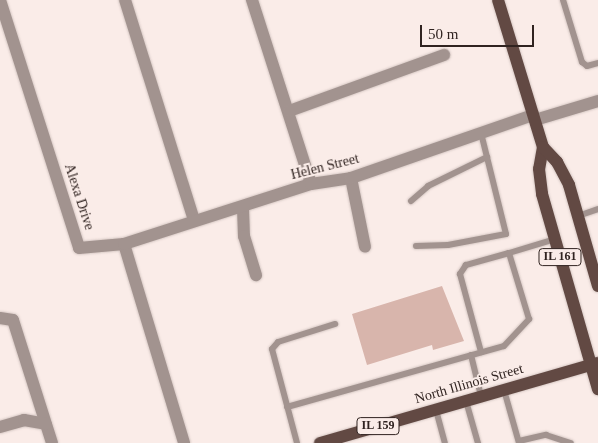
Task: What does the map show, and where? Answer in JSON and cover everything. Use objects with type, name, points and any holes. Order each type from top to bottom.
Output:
[{"type":"main road","name":"IL 161","points":[[498,0],[543,147],[557,162],[569,185],[598,286]]},
{"type":"main road","name":"IL 161","points":[[543,147],[539,169],[542,194],[595,364],[598,389]]},
{"type":"main road","name":"North Illinois Street","points":[[320,443],[595,364]]},
{"type":"street","name":"Alexa Drive","points":[[0,0],[79,248],[124,244]]},
{"type":"street","points":[[125,0],[194,220]]},
{"type":"street","points":[[252,0],[290,111],[310,184]]},
{"type":"street","points":[[290,111],[444,55]]},
{"type":"street","name":"Helen Street","points":[[124,244],[194,220],[244,208],[310,184],[351,178],[481,133],[598,101]]},
{"type":"street","points":[[351,178],[365,247]]},
{"type":"street","points":[[244,208],[244,236],[256,275]]},
{"type":"street","points":[[124,244],[184,443]]},
{"type":"street","points":[[0,318],[13,320],[52,443]]},
{"type":"street","points":[[0,427],[24,420],[46,424]]},
{"type":"lane","points":[[563,0],[582,62],[587,66],[598,63]]},
{"type":"lane","points":[[416,246],[448,245],[506,234],[481,133]]},
{"type":"lane","points":[[412,201],[428,186],[487,158]]},
{"type":"lane","points":[[578,216],[598,209]]},
{"type":"lane","points":[[481,352],[460,274],[466,265],[555,239]]},
{"type":"lane","points":[[287,407],[504,346],[529,319],[509,253]]},
{"type":"lane","points":[[297,443],[272,349],[278,342],[335,324]]},
{"type":"lane","points":[[471,354],[481,396]]},
{"type":"lane","points":[[504,390],[519,442],[546,435],[571,443]]},
{"type":"lane","points":[[466,401],[478,443]]},
{"type":"lane","points":[[436,410],[445,443]]},
{"type":"building","points":[[442,286],[464,341],[433,350],[432,345],[367,365],[352,314]]}]
